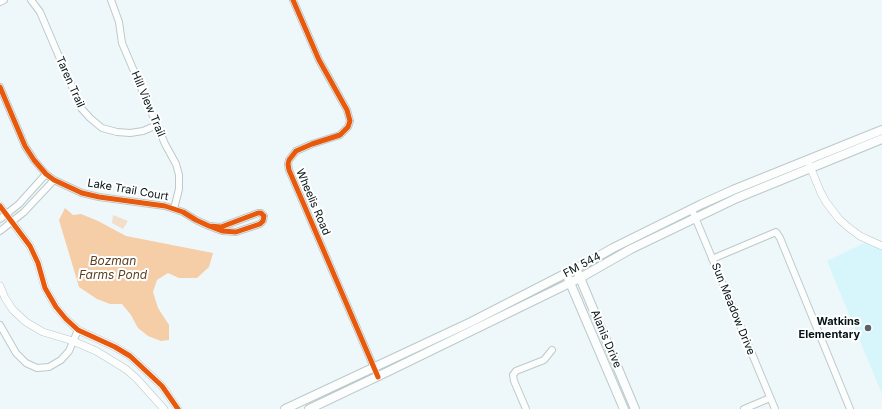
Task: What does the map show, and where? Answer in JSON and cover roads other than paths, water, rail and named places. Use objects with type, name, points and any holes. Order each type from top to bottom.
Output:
[{"type":"main road","name":"FM 544","points":[[309,409],[378,377],[580,278],[631,249],[882,130]]},
{"type":"main road","name":"FM 544","points":[[285,409],[301,406],[576,269],[613,248],[733,190],[882,139]]},
{"type":"main road","name":"Alanis Drive","points":[[576,269],[634,409]]},
{"type":"main road","name":"Alanis Drive","points":[[566,274],[624,409]]},
{"type":"street","points":[[0,2],[4,0]]},
{"type":"street","name":"Taren Trail","points":[[31,0],[40,12],[81,108],[90,118],[102,128],[116,132],[130,133],[143,131],[157,125]]},
{"type":"street","name":"Hill View Trail","points":[[111,0],[119,22],[122,43],[157,125],[176,164],[179,175],[179,189],[174,209]]},
{"type":"street","name":"Wheelis Road","points":[[293,0],[319,60],[347,110],[350,121],[348,127],[340,134],[296,151],[289,160],[288,170],[378,377]]},
{"type":"street","name":"Lake Trail Court","points":[[0,87],[25,146],[34,160],[46,174],[54,180],[82,194],[154,204],[174,209],[209,226],[222,231],[236,232],[260,224],[263,221],[264,216],[261,213],[258,213],[221,227],[209,226]]},
{"type":"street","points":[[809,164],[821,193],[839,219],[860,236],[882,246]]},
{"type":"street","points":[[0,219],[19,204],[46,174]]},
{"type":"street","points":[[0,231],[24,212],[54,180]]},
{"type":"street","points":[[0,206],[30,246],[38,263],[45,288],[56,307],[78,330],[115,347],[130,356],[162,386],[178,409]]},
{"type":"street","name":"Sun Meadow Drive","points":[[692,210],[774,409]]},
{"type":"street","points":[[712,259],[776,232],[780,238],[850,409]]},
{"type":"street","points":[[0,286],[5,298],[26,322],[43,332],[96,350],[127,370],[164,409]]},
{"type":"street","points":[[0,325],[16,353],[26,363],[37,368],[49,367],[61,360],[69,351],[78,330]]},
{"type":"street","points":[[526,409],[514,381],[514,375],[516,371],[544,360],[552,350]]},
{"type":"street","points":[[137,379],[146,370]]},
{"type":"street","points":[[744,409],[770,398]]},
{"type":"water","name":"Bozman Farms Pond","points":[[65,208],[73,215],[81,214],[126,236],[213,253],[209,267],[197,278],[179,278],[168,273],[157,280],[153,292],[158,308],[169,325],[169,340],[161,341],[148,336],[138,328],[131,315],[122,304],[110,304],[97,299],[79,287],[59,220]]},
{"type":"place","name":"Watkins Elementary","points":[[868,328]]}]
